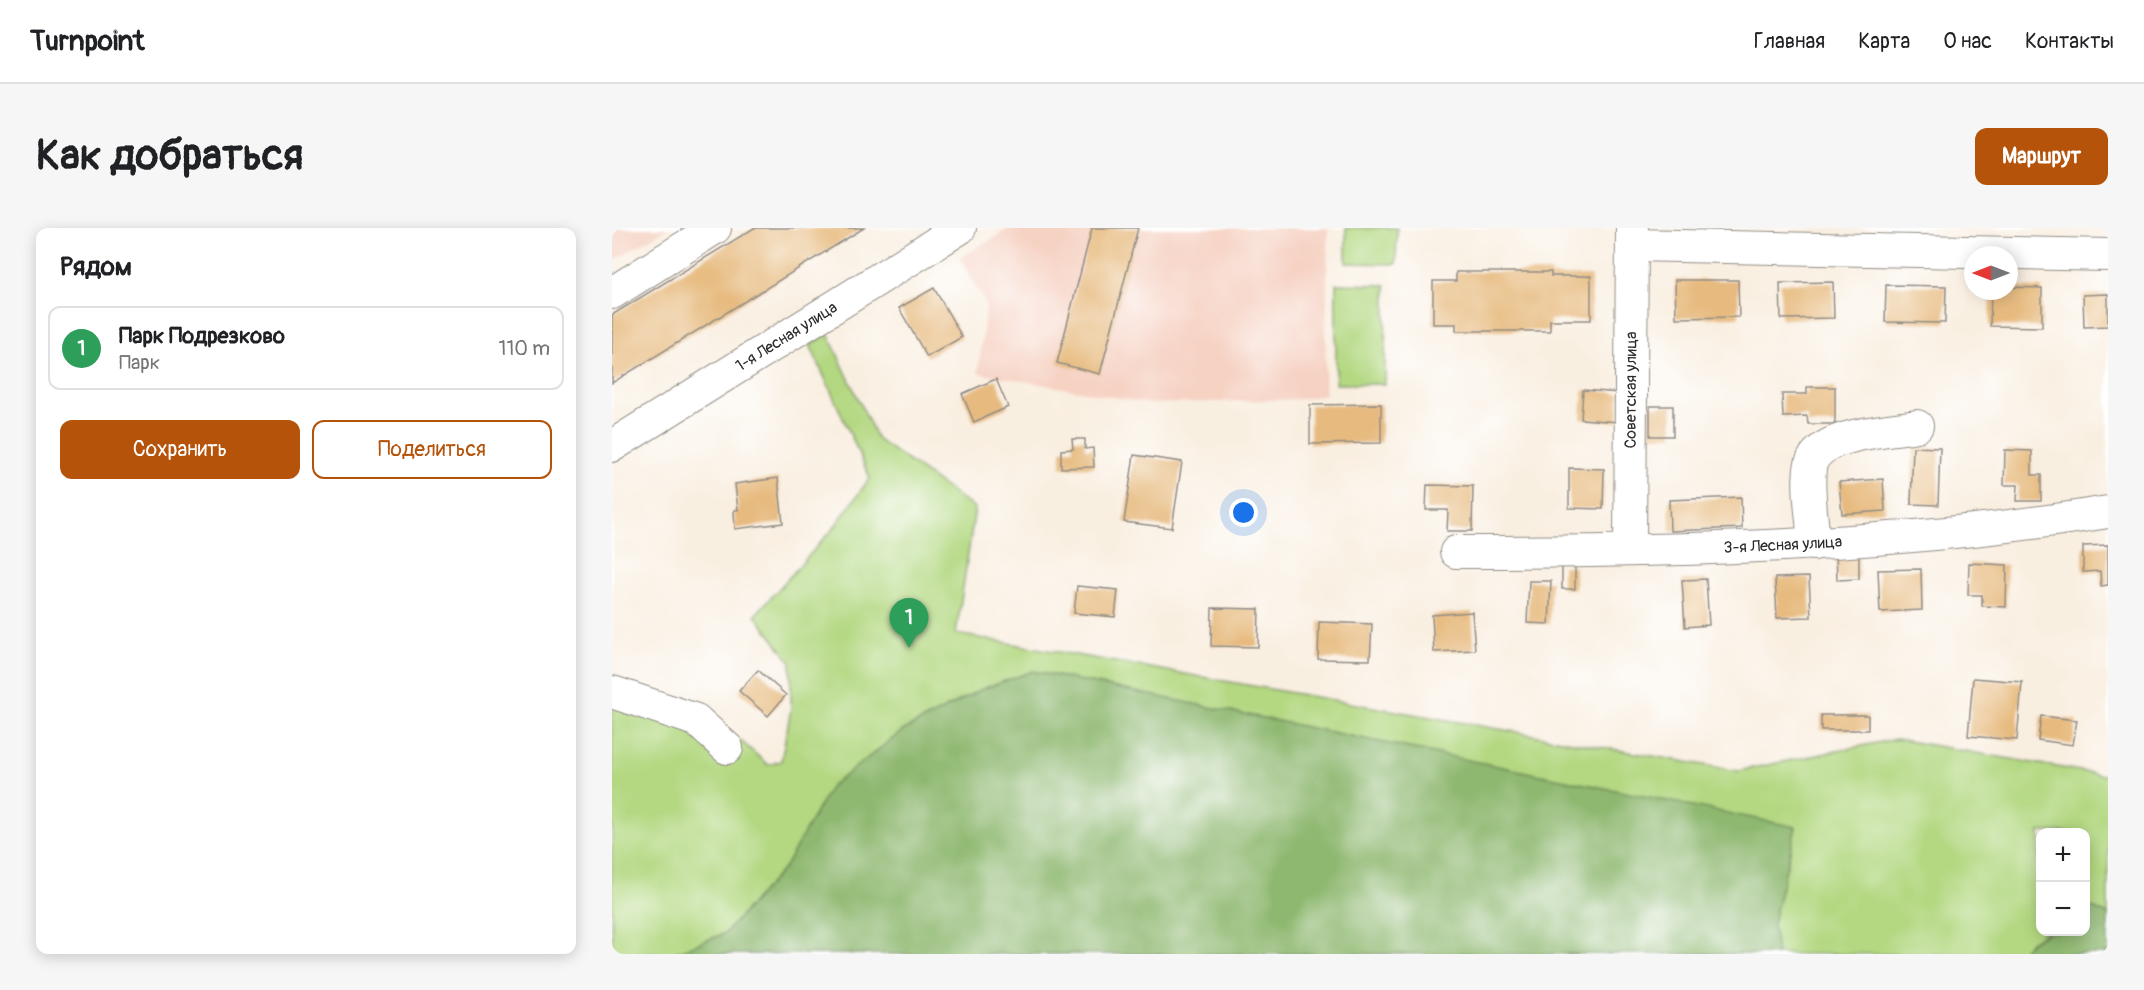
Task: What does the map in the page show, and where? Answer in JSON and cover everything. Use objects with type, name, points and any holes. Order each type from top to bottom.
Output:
[{"type":"street","points":[[612,293],[716,228]]},
{"type":"street","name":"1-я Лесная улица","points":[[612,446],[960,228]]},
{"type":"street","points":[[1632,237],[2108,255]]},
{"type":"street","name":"Советская улица","points":[[1630,550],[1632,237]]},
{"type":"street","points":[[1814,543],[1810,474],[1812,462],[1823,447],[1843,438],[1917,426]]},
{"type":"street","name":"3-я Лесная улица","points":[[1456,552],[1720,549],[1836,543],[2057,520],[2108,512]]},
{"type":"street","points":[[612,692],[696,720],[727,748]]},
{"type":"shaded area","points":[[612,228],[668,228],[612,261]]},
{"type":"shaded area","points":[[1010,228],[1328,228],[1325,394],[1303,399],[1151,404],[978,373],[986,305],[960,258]]},
{"type":"green space","points":[[1346,228],[1397,228],[1396,264],[1346,263]]},
{"type":"green space","points":[[1336,284],[1386,285],[1385,384],[1336,384]]},
{"type":"green space","points":[[828,334],[877,439],[975,508],[956,634],[1738,771],[1896,739],[2108,776],[2108,915],[2090,907],[2090,828],[2036,828],[2036,936],[2040,936],[2030,942],[2020,954],[612,954],[612,678],[702,712],[741,741],[768,765],[781,761],[791,709],[791,662],[755,615],[833,529],[870,478],[810,345]]},
{"type":"green space","points":[[1033,671],[1796,827],[1773,924],[1777,954],[672,954],[725,933],[784,868],[831,786],[904,730],[982,689]]},
{"type":"green space","points":[[2090,906],[2108,915],[2108,954],[2020,954],[2040,936],[2090,936]]},
{"type":"building","points":[[754,228],[864,228],[612,383],[612,315]]},
{"type":"building","points":[[1092,228],[1138,228],[1100,374],[1057,363]]},
{"type":"building","points":[[1456,272],[1551,272],[1551,276],[1591,276],[1591,320],[1550,320],[1550,331],[1456,331],[1456,324],[1433,324],[1433,281],[1456,281]]},
{"type":"building","points":[[1675,280],[1738,280],[1739,317],[1676,318]]},
{"type":"building","points":[[1833,282],[1834,318],[1781,319],[1780,283]]},
{"type":"building","points":[[1886,285],[1946,286],[1945,323],[1885,322]]},
{"type":"building","points":[[2018,287],[2042,288],[2042,327],[1990,326],[1991,300],[2018,300]]},
{"type":"building","points":[[934,288],[962,337],[927,357],[899,308]]},
{"type":"building","points":[[2108,294],[2108,326],[2084,327],[2083,295]]},
{"type":"building","points":[[996,379],[1008,407],[974,422],[962,394]]},
{"type":"building","points":[[1807,387],[1835,387],[1835,424],[1808,424],[1807,416],[1783,417],[1782,394],[1807,394]]},
{"type":"building","points":[[1583,390],[1620,393],[1618,422],[1581,419]]},
{"type":"building","points":[[1381,404],[1381,443],[1310,444],[1310,405]]},
{"type":"building","points":[[1650,406],[1673,406],[1673,436],[1650,436]]},
{"type":"building","points":[[1072,439],[1085,439],[1085,449],[1093,448],[1094,467],[1061,468],[1061,450],[1073,449]]},
{"type":"building","points":[[1913,447],[1940,448],[1938,505],[1911,504]]},
{"type":"building","points":[[2005,450],[2032,451],[2032,475],[2041,475],[2041,501],[2017,501],[2018,485],[2004,485]]},
{"type":"building","points":[[1134,455],[1182,462],[1172,528],[1124,522]]},
{"type":"building","points":[[1569,468],[1604,469],[1603,509],[1569,508]]},
{"type":"building","points":[[778,478],[783,523],[735,529],[734,510],[738,510],[735,484]]},
{"type":"building","points":[[1883,479],[1885,511],[1842,514],[1839,482]]},
{"type":"building","points":[[1427,485],[1473,486],[1472,531],[1447,531],[1448,510],[1426,510]]},
{"type":"building","points":[[1741,497],[1742,528],[1670,531],[1669,500]]},
{"type":"building","points":[[2108,545],[2108,585],[2101,586],[2100,571],[2083,572],[2083,546]]},
{"type":"building","points":[[1859,552],[1859,579],[1837,580],[1836,553]]},
{"type":"building","points":[[1969,563],[2007,565],[2006,607],[1982,606],[1982,595],[1968,595]]},
{"type":"building","points":[[1562,566],[1575,566],[1575,589],[1562,589]]},
{"type":"building","points":[[1921,569],[1922,610],[1880,612],[1878,570]]},
{"type":"building","points":[[1809,577],[1811,617],[1777,618],[1775,578]]},
{"type":"building","points":[[1706,579],[1709,625],[1685,627],[1682,580]]},
{"type":"building","points":[[1529,581],[1551,581],[1549,624],[1527,623]]},
{"type":"building","points":[[1077,586],[1118,590],[1115,617],[1074,613]]},
{"type":"building","points":[[1212,608],[1259,609],[1258,647],[1211,646]]},
{"type":"building","points":[[1472,612],[1475,650],[1434,652],[1432,615]]},
{"type":"building","points":[[1319,622],[1372,624],[1370,660],[1318,659]]},
{"type":"building","points":[[758,670],[786,695],[768,716],[739,691]]},
{"type":"building","points":[[1973,678],[2022,682],[2017,740],[1968,736]]},
{"type":"building","points":[[1821,715],[1868,715],[1868,730],[1821,730]]},
{"type":"building","points":[[2041,716],[2077,720],[2073,745],[2038,740]]},
{"type":"place","name":"Парк Подрезково","points":[[909,648]]}]
